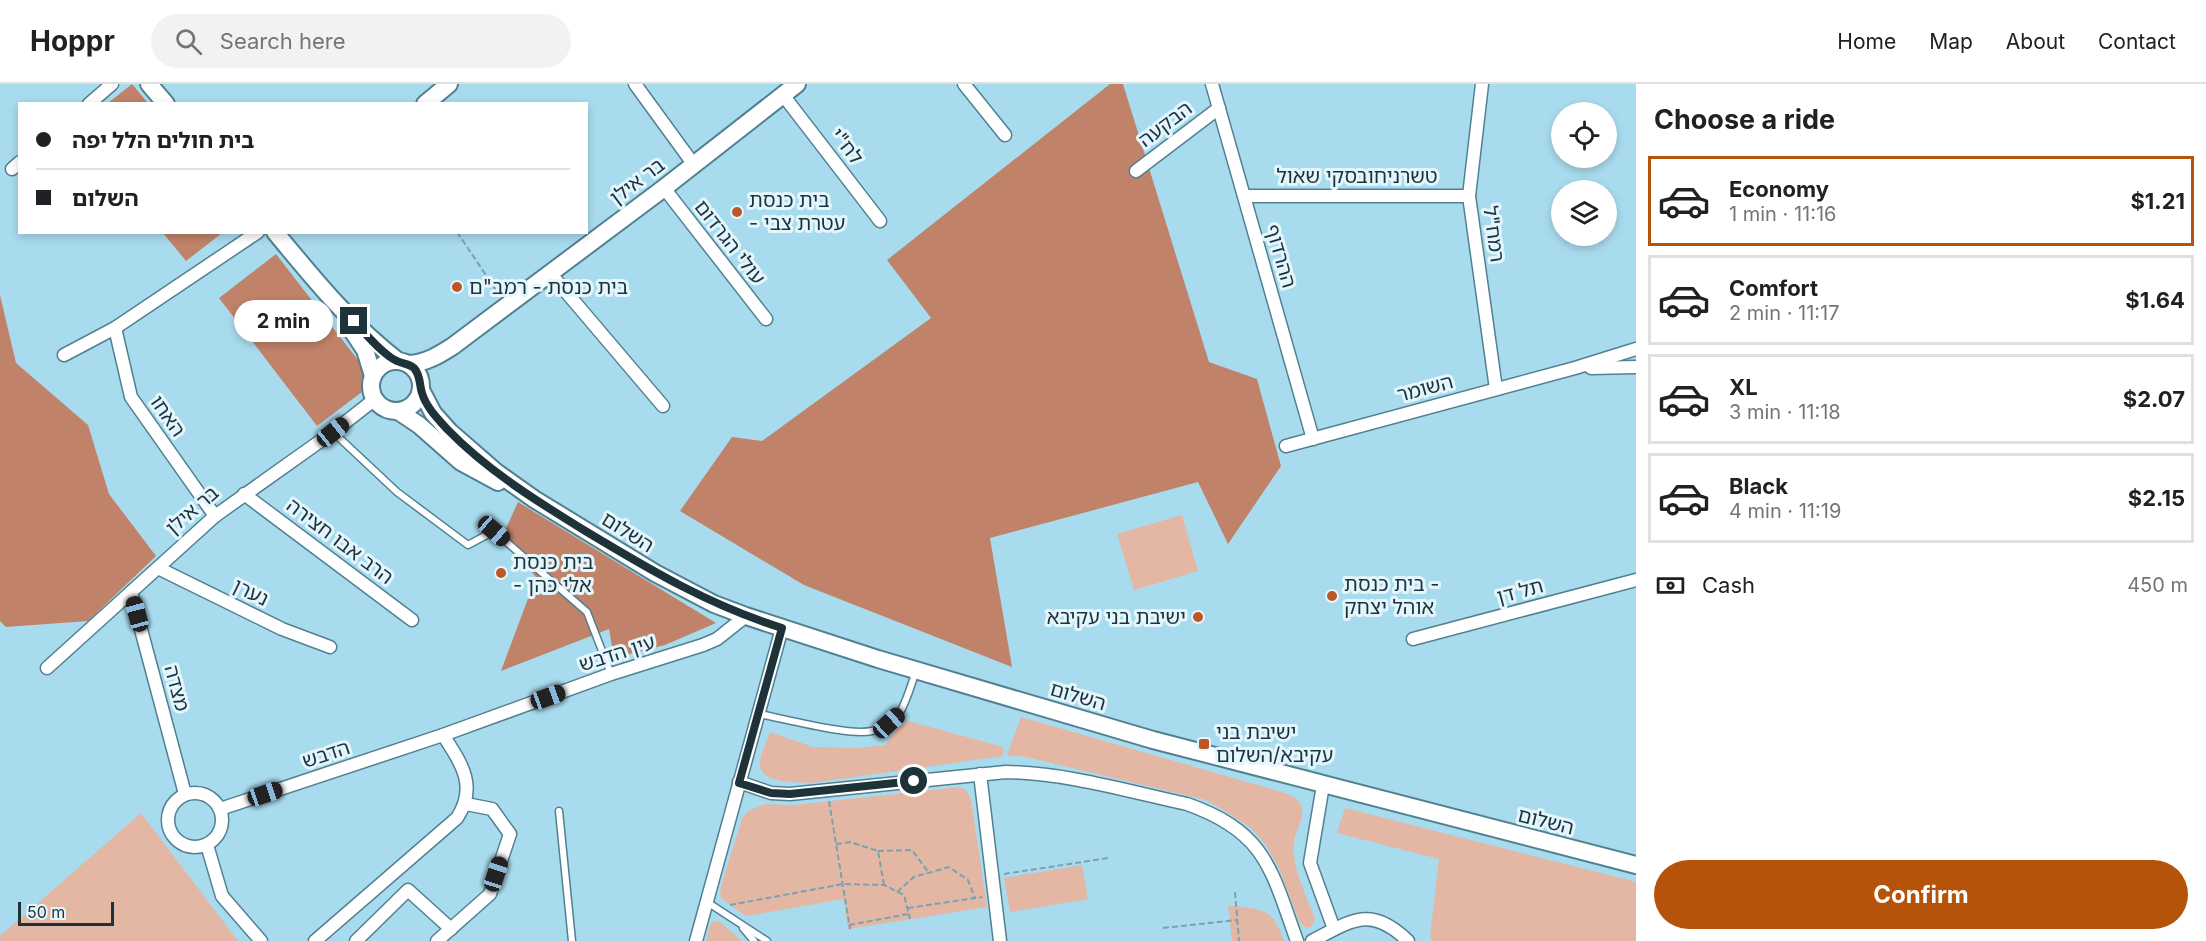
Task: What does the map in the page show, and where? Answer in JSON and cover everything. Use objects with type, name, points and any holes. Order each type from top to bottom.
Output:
[{"type":"street","points":[[91,102],[112,84]]},
{"type":"street","points":[[149,84],[163,102]]},
{"type":"street","points":[[426,102],[449,84]]},
{"type":"street","points":[[635,84],[694,165]]},
{"type":"street","name":"בר אילן","points":[[403,363],[420,363],[453,346],[664,188],[797,84]]},
{"type":"street","points":[[964,84],[1005,135]]},
{"type":"street","name":"ההרדוף","points":[[1212,84],[1313,439]]},
{"type":"street","name":"רמח\"ל","points":[[1482,84],[1469,196],[1496,389]]},
{"type":"street","name":"לח\"י","points":[[783,95],[880,221]]},
{"type":"street","name":"הבקעה","points":[[1136,171],[1219,108]]},
{"type":"street","name":"עולי הגרדום","points":[[664,188],[766,319]]},
{"type":"street","name":"טשרניחובסקי שאול","points":[[1244,196],[1469,196]]},
{"type":"street","points":[[64,355],[115,328],[255,234]]},
{"type":"street","points":[[278,234],[331,298],[371,339],[403,363],[420,377],[421,390],[416,402],[398,411],[387,409],[375,399],[372,383],[374,376],[385,364],[403,363]]},
{"type":"street","points":[[550,273],[663,406]]},
{"type":"street","points":[[331,298],[364,350],[374,376]]},
{"type":"street","name":"האחו","points":[[115,328],[131,397],[215,516]]},
{"type":"street","points":[[1636,349],[1636,360]]},
{"type":"street","name":"השומר","points":[[1286,446],[1575,368],[1636,349]]},
{"type":"street","name":"השומר","points":[[1575,368],[1636,367]]},
{"type":"street","name":"השלום","points":[[421,390],[432,413],[496,472],[534,499],[655,573],[714,604],[916,670],[1153,740],[1636,865]]},
{"type":"street","name":"בר אילן","points":[[47,668],[215,516],[333,432],[375,399]]},
{"type":"street","name":"השלום","points":[[398,411],[419,425],[461,462],[534,499]]},
{"type":"street","name":"הרב אבו חצירה","points":[[244,494],[412,620]]},
{"type":"street","name":"נערן","points":[[158,568],[282,629],[330,647]]},
{"type":"street","name":"תל דן","points":[[1413,639],[1636,580]]},
{"type":"street","name":"מצדה","points":[[131,592],[185,794]]},
{"type":"street","name":"עין הדבש","points":[[443,735],[611,674],[703,645],[717,639],[746,616]]},
{"type":"street","points":[[696,941],[711,904],[739,783],[782,628]]},
{"type":"street","points":[[320,938],[456,818],[466,804],[465,777],[459,760],[443,735]]},
{"type":"street","name":"הדבש","points":[[220,809],[443,735]]},
{"type":"street","points":[[739,783],[771,793],[790,794],[1006,772],[1062,776],[1187,804],[1224,820],[1240,831],[1262,854],[1272,870],[1297,941]]},
{"type":"street","points":[[980,774],[1000,941]]},
{"type":"street","points":[[1323,785],[1310,863],[1334,929]]},
{"type":"street","points":[[202,793],[210,796],[220,809],[222,825],[219,833],[207,845],[198,847],[181,843],[170,830],[168,822],[172,805],[185,794],[202,793]]},
{"type":"street","points":[[438,941],[490,894],[510,834],[492,809],[466,804]]},
{"type":"street","points":[[207,845],[222,896],[261,941]]},
{"type":"street","points":[[356,941],[408,890],[451,929]]},
{"type":"street","points":[[1312,941],[1356,920],[1376,920],[1388,923],[1408,941]]},
{"type":"street","points":[[994,941],[999,926]]},
{"type":"lane","points":[[333,432],[397,492],[468,545],[494,531],[587,612],[611,674]]},
{"type":"lane","points":[[758,713],[832,728],[872,731],[882,728],[898,715],[909,693],[916,670]]},
{"type":"lane","points":[[559,811],[572,941]]},
{"type":"lane","points":[[711,904],[767,941]]},
{"type":"lane","points":[[737,921],[754,941]]},
{"type":"path","points":[[458,234],[507,305]]},
{"type":"path","points":[[827,790],[850,927],[909,914]]},
{"type":"path","points":[[836,844],[850,843],[878,851],[912,850],[929,873]]},
{"type":"path","points":[[878,851],[884,885]]},
{"type":"path","points":[[992,876],[1108,858]]},
{"type":"path","points":[[897,892],[914,877],[949,867],[968,880],[975,898]]},
{"type":"path","points":[[711,904],[843,884],[884,885],[904,895],[910,920]]},
{"type":"path","points":[[1235,892],[1239,941]]},
{"type":"path","points":[[908,908],[995,895]]},
{"type":"path","points":[[1162,928],[1237,920]]},
{"type":"shaded area","points":[[132,84],[147,102],[109,102]]},
{"type":"shaded area","points":[[1110,84],[1123,84],[1209,362],[1257,379],[1281,466],[1228,544],[1198,482],[990,538],[1012,667],[804,585],[680,511],[732,437],[762,441],[931,318],[887,260]]},
{"type":"shaded area","points":[[164,234],[221,234],[186,261]]},
{"type":"shaded area","points":[[276,254],[375,382],[317,426],[219,298]]},
{"type":"shaded area","points":[[0,295],[16,363],[88,425],[109,494],[156,556],[88,621],[6,627],[0,621]]},
{"type":"shaded area","points":[[518,502],[716,623],[665,645],[614,658],[609,629],[501,671],[536,577],[502,537]]},
{"type":"shaded area","points":[[1182,515],[1198,571],[1134,590],[1117,534]]},
{"type":"shaded area","points":[[1021,717],[1282,792],[1296,799],[1301,805],[1302,815],[1294,842],[1295,861],[1315,919],[1311,927],[1306,928],[1300,923],[1278,866],[1265,844],[1251,828],[1206,800],[1026,757],[1007,755]]},
{"type":"shaded area","points":[[908,721],[1003,747],[1003,756],[812,783],[773,779],[762,771],[760,765],[770,732],[813,747],[858,748],[885,745],[897,729]]},
{"type":"shaded area","points":[[959,787],[966,790],[971,799],[987,907],[848,929],[844,899],[746,916],[720,896],[742,819],[748,811],[765,804],[794,805]]},
{"type":"shaded area","points":[[1345,808],[1636,882],[1636,941],[1432,941],[1430,936],[1439,859],[1337,833]]},
{"type":"shaded area","points":[[141,813],[238,941],[0,941],[0,936]]},
{"type":"shaded area","points":[[1082,865],[1088,899],[1010,912],[1004,878]]},
{"type":"shaded area","points":[[1228,905],[1258,910],[1270,915],[1284,941],[1232,941]]},
{"type":"shaded area","points":[[714,921],[720,922],[742,941],[706,941],[710,925]]},
{"type":"place","name":"בית כנסת - עטרת צבי","points":[[737,212]]},
{"type":"place","name":"בית כנסת - רמב\"ם","points":[[457,287]]},
{"type":"place","name":"בית כנסת - אלי כהן","points":[[501,573]]},
{"type":"place","name":"בית כנסת - אוהל יצחק","points":[[1332,596]]},
{"type":"place","name":"ישיבת בני עקיבא","points":[[1198,617]]},
{"type":"place","name":"ישיבת בני עקיבא/השלום","points":[[1204,744]]},
{"type":"route","points":[[354,321],[383,350],[416,370],[420,377],[425,401],[432,413],[496,472],[534,499],[688,591],[714,604],[782,628],[739,783],[771,793],[790,794],[914,781]]}]
